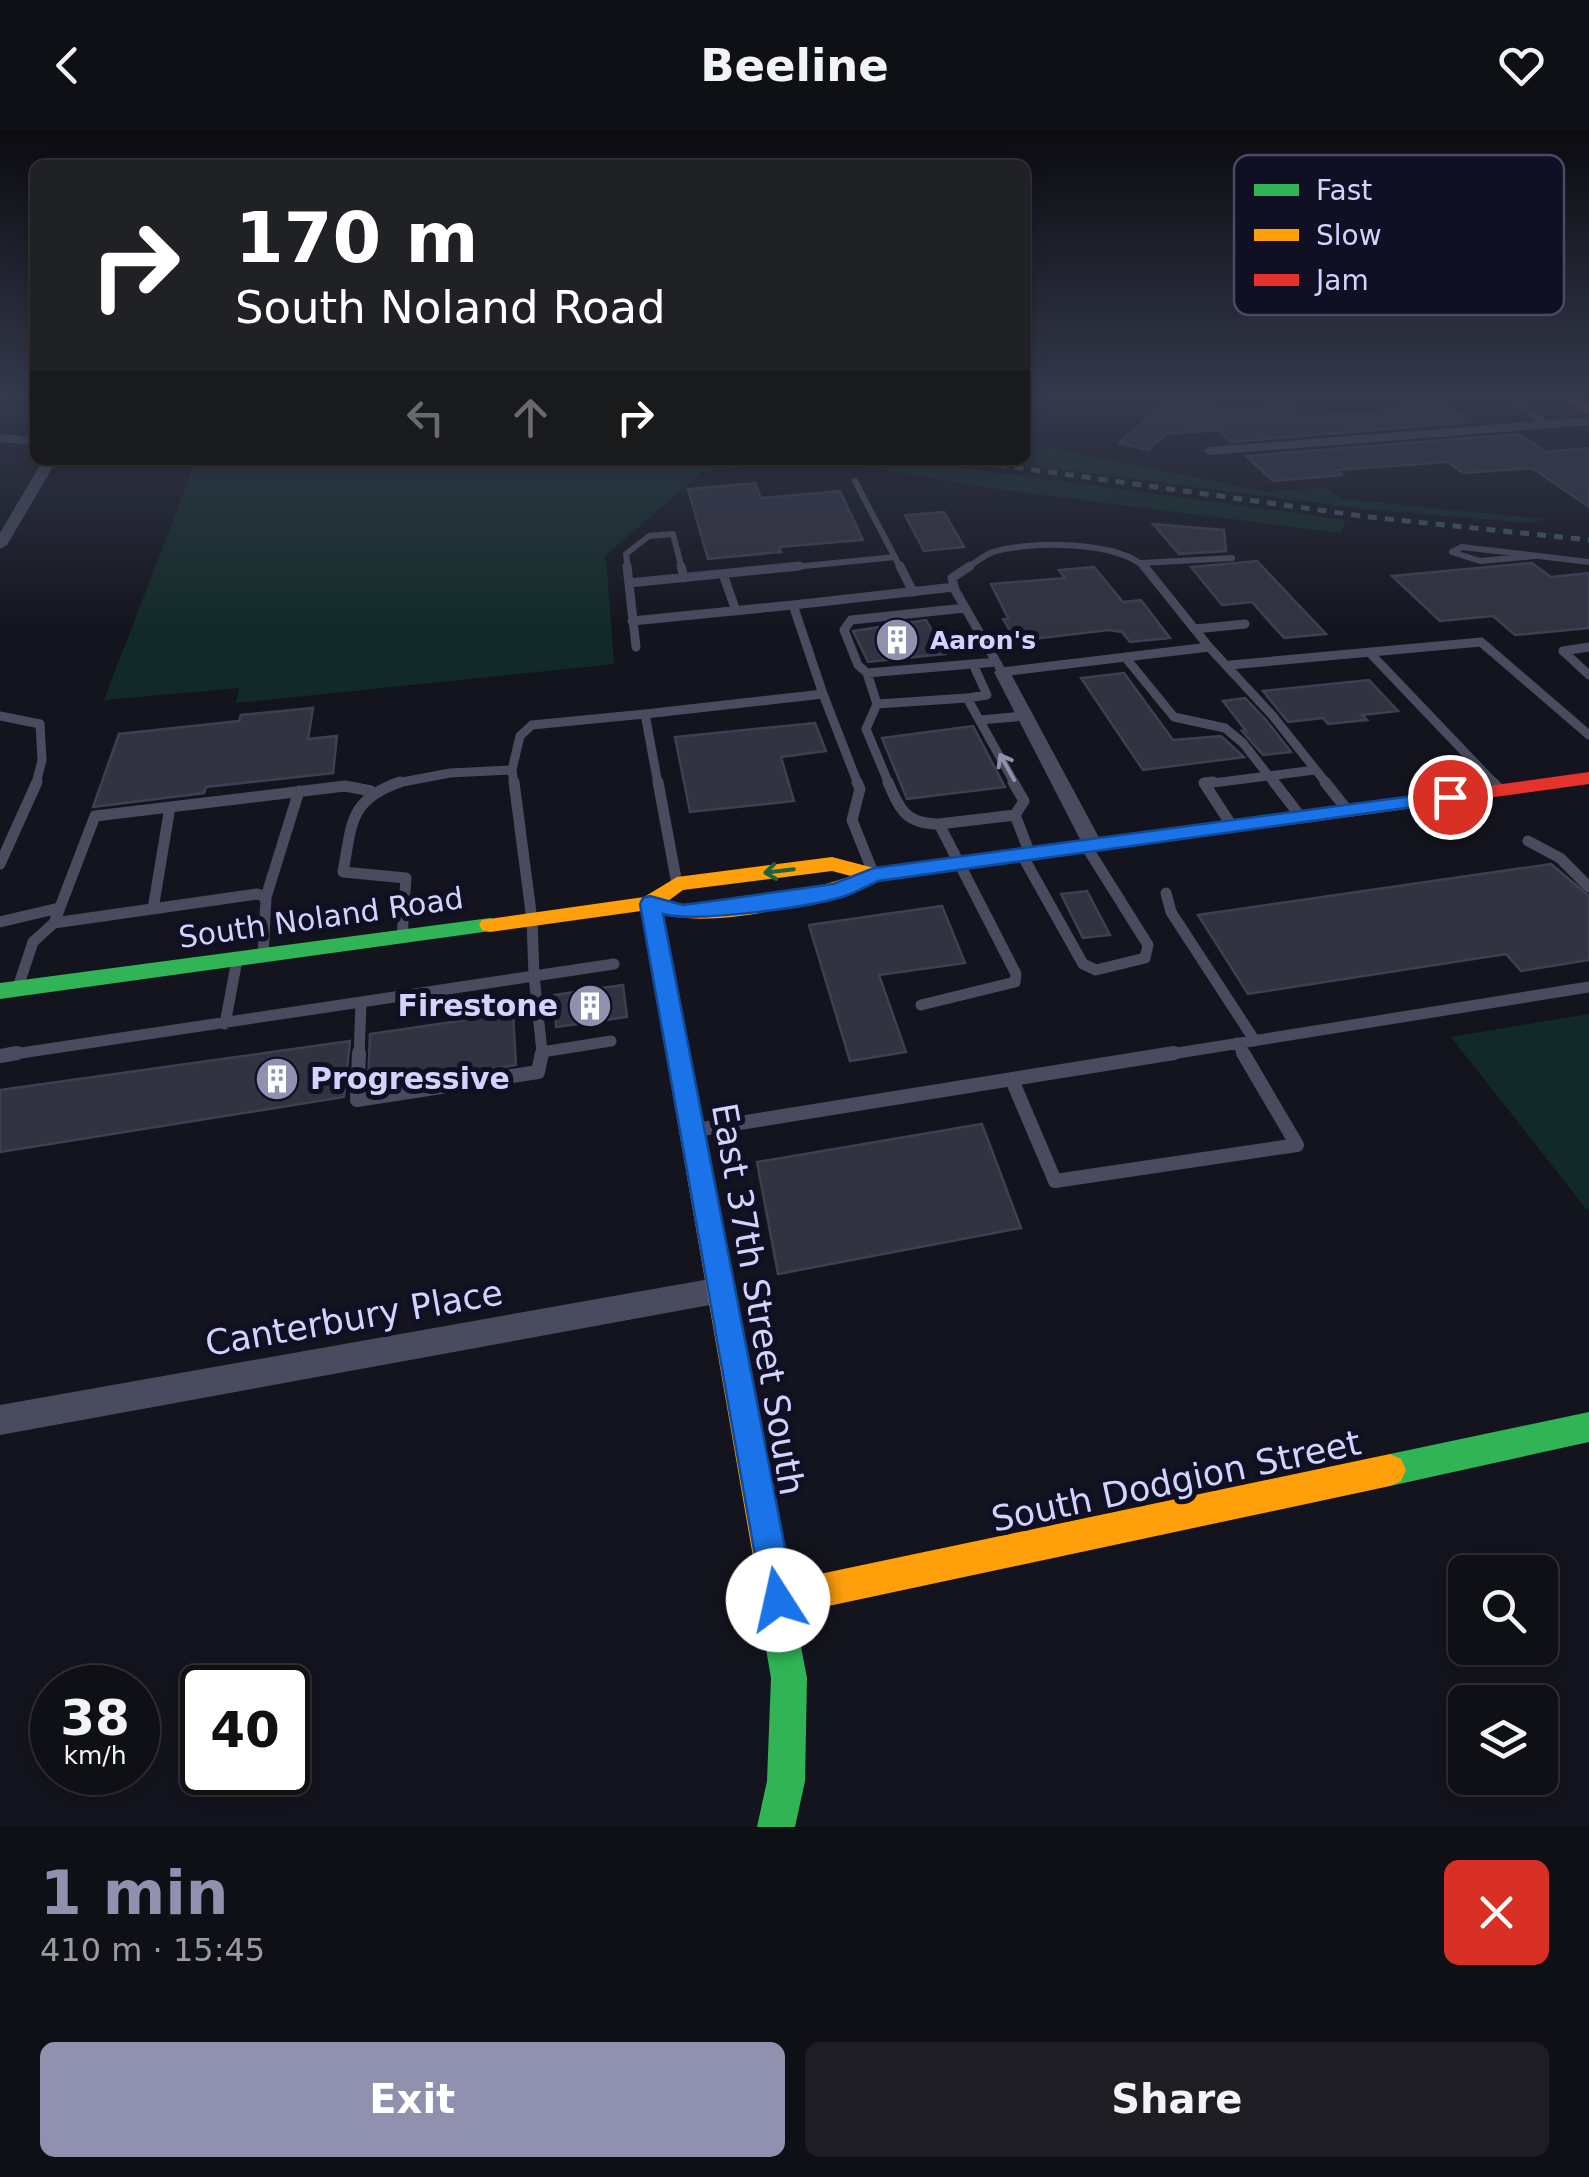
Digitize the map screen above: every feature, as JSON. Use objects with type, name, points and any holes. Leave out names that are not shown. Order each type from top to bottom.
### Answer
[{"type":"main road","name":"South Noland Road","points":[[5,992],[650,904],[683,912],[701,910],[838,891],[874,875],[1589,778]]},
{"type":"main road","name":"South Noland Road","points":[[650,904],[677,884],[832,864],[874,875]]},
{"type":"main road","name":"East 37th Street South","points":[[650,904],[778,1600],[788,1678],[786,1781],[776,1827]]},
{"type":"main road","name":"South Dodgion Street","points":[[778,1600],[1009,1554],[1589,1427]]},
{"type":"street","points":[[0,544],[41,475]]},
{"type":"street","points":[[999,667],[1090,846]]},
{"type":"street","name":"Canterbury Place","points":[[0,1420],[721,1290]]},
{"type":"lane","points":[[855,482],[913,592]]},
{"type":"lane","points":[[636,647],[626,554],[649,536],[673,534],[684,578]]},
{"type":"lane","points":[[999,667],[952,578],[964,566],[990,553],[1026,546],[1065,546],[1108,552],[1141,563],[1232,558]]},
{"type":"lane","points":[[1535,556],[1512,561],[1460,558],[1452,552],[1462,547],[1589,562]]},
{"type":"lane","points":[[628,583],[894,558]]},
{"type":"lane","points":[[1141,563],[1348,811]]},
{"type":"lane","points":[[723,574],[736,611]]},
{"type":"lane","points":[[632,621],[954,587]]},
{"type":"lane","points":[[793,605],[860,789],[852,820],[874,875]]},
{"type":"lane","points":[[965,608],[851,620],[845,624],[858,665],[867,674],[877,704],[866,729],[901,813],[918,824],[1015,814],[1024,801],[967,698]]},
{"type":"lane","points":[[1194,629],[1245,624]]},
{"type":"lane","points":[[1230,665],[1480,642],[1589,736]]},
{"type":"lane","points":[[867,674],[973,664],[999,667],[1126,657],[1209,646]]},
{"type":"lane","points":[[1589,648],[1563,651],[1589,675]]},
{"type":"lane","points":[[1369,652],[1500,790]]},
{"type":"lane","points":[[1126,657],[1174,718],[1225,728],[1243,742],[1301,817]]},
{"type":"lane","points":[[973,664],[987,695]]},
{"type":"lane","points":[[877,704],[1012,692]]},
{"type":"lane","points":[[361,1003],[356,1100],[538,1072],[542,1052],[532,920],[512,770],[520,736],[532,726],[823,694]]},
{"type":"lane","points":[[645,714],[677,884]]},
{"type":"lane","points":[[0,716],[40,724],[44,740],[39,779],[0,864]]},
{"type":"lane","points":[[980,720],[1024,716]]},
{"type":"lane","points":[[402,938],[406,878],[389,873],[366,876],[343,872],[354,814],[371,791],[392,782],[512,770]]},
{"type":"lane","points":[[1232,826],[1204,783],[1316,770]]},
{"type":"lane","points":[[54,923],[95,816],[345,786],[371,791]]},
{"type":"lane","points":[[263,956],[266,896],[300,791]]},
{"type":"lane","points":[[153,909],[170,807]]},
{"type":"lane","points":[[1015,814],[1026,854],[1084,964],[1096,970],[1144,958],[1148,945],[1090,846]]},
{"type":"lane","points":[[922,1005],[1015,982],[1016,974],[939,824]]},
{"type":"lane","points":[[0,835],[14,833]]},
{"type":"lane","points":[[1528,840],[1560,858],[1589,887]]},
{"type":"lane","points":[[1166,893],[1170,912],[1255,1041]]},
{"type":"lane","points":[[5,992],[42,928],[54,923],[266,896]]},
{"type":"lane","points":[[0,922],[59,908]]},
{"type":"lane","points":[[225,1024],[237,960]]},
{"type":"lane","points":[[0,1056],[614,964]]},
{"type":"lane","points":[[692,1131],[1589,987]]},
{"type":"lane","points":[[542,1052],[611,1040]]},
{"type":"lane","points":[[1012,1080],[1055,1180],[1298,1146],[1237,1044]]},
{"type":"green space","points":[[190,475],[698,475],[606,555],[614,664],[236,703],[239,688],[104,700]]},
{"type":"green space","points":[[915,475],[1018,475],[1346,520],[1341,533]]},
{"type":"green space","points":[[1107,475],[1185,475],[1268,492],[1326,487],[1341,499],[1546,519],[1530,523],[1362,509]]},
{"type":"green space","points":[[1589,1014],[1589,1209],[1587,1210],[1451,1037]]},
{"type":"building","points":[[1267,475],[1341,475],[1273,481]]},
{"type":"building","points":[[1543,475],[1589,475],[1589,507]]},
{"type":"building","points":[[755,483],[761,498],[840,491],[863,540],[779,547],[781,552],[708,559],[688,489]]},
{"type":"building","points":[[944,512],[964,547],[924,551],[905,515]]},
{"type":"building","points":[[1153,524],[1224,530],[1226,551],[1179,554]]},
{"type":"building","points":[[1257,561],[1326,634],[1284,638],[1252,602],[1222,605],[1191,567]]},
{"type":"building","points":[[1532,563],[1551,577],[1589,573],[1589,628],[1515,635],[1493,616],[1440,621],[1392,576]]},
{"type":"building","points":[[1094,567],[1123,602],[1141,600],[1170,638],[1130,642],[1122,632],[1109,630],[1016,641],[1003,619],[1008,618],[991,584],[1065,578],[1059,570]]},
{"type":"building","name":"Aaron's","points":[[926,620],[945,654],[868,662],[853,631]]},
{"type":"building","points":[[1124,673],[1173,740],[1221,736],[1244,757],[1143,770],[1081,678]]},
{"type":"building","points":[[1369,680],[1398,711],[1362,715],[1367,720],[1328,724],[1323,718],[1288,722],[1263,691]]},
{"type":"building","points":[[1245,698],[1291,752],[1263,755],[1242,731],[1246,731],[1223,701]]},
{"type":"building","points":[[313,708],[308,739],[337,736],[333,773],[206,787],[204,793],[93,807],[119,734],[239,721],[241,715]]},
{"type":"building","points":[[815,723],[826,751],[781,757],[794,801],[690,812],[675,737]]},
{"type":"building","points":[[973,726],[1005,787],[907,799],[882,738]]},
{"type":"building","points":[[1551,864],[1589,896],[1589,960],[1521,971],[1506,954],[1248,994],[1198,915]]},
{"type":"building","points":[[1087,891],[1110,935],[1083,938],[1061,894]]},
{"type":"building","points":[[942,906],[965,963],[879,975],[906,1052],[850,1061],[809,925]]},
{"type":"building","name":"Firestone","points":[[623,985],[627,1017],[556,1027],[554,995]]},
{"type":"building","points":[[513,1013],[516,1065],[368,1088],[370,1034]]},
{"type":"building","points":[[350,1041],[344,1097],[0,1152],[0,1090]]},
{"type":"building","points":[[982,1124],[1021,1228],[778,1274],[757,1162]]},
{"type":"railway","points":[[1072,475],[1369,517],[1589,540]]},
{"type":"traffic: fast","points":[[0,991],[490,925]]},
{"type":"traffic: fast","points":[[1390,1470],[1589,1427]]},
{"type":"traffic: fast","points":[[769,1568],[789,1678],[786,1781],[776,1827]]},
{"type":"traffic: slow","points":[[490,925],[650,903],[681,912],[751,906],[836,889],[874,875],[1290,819]]},
{"type":"traffic: slow","points":[[650,903],[677,884],[832,864],[874,875]]},
{"type":"traffic: slow","points":[[650,903],[769,1568]]},
{"type":"traffic: slow","points":[[777,1600],[1390,1470]]},
{"type":"traffic: jam","points":[[1290,819],[1589,778]]},
{"type":"place","name":"Aaron's","points":[[897,640]]},
{"type":"place","name":"Firestone","points":[[590,1006]]},
{"type":"place","name":"Progressive","points":[[277,1079]]},
{"type":"route","points":[[778,1600],[650,904],[683,912],[713,909],[838,891],[874,875],[1450,797]]}]
